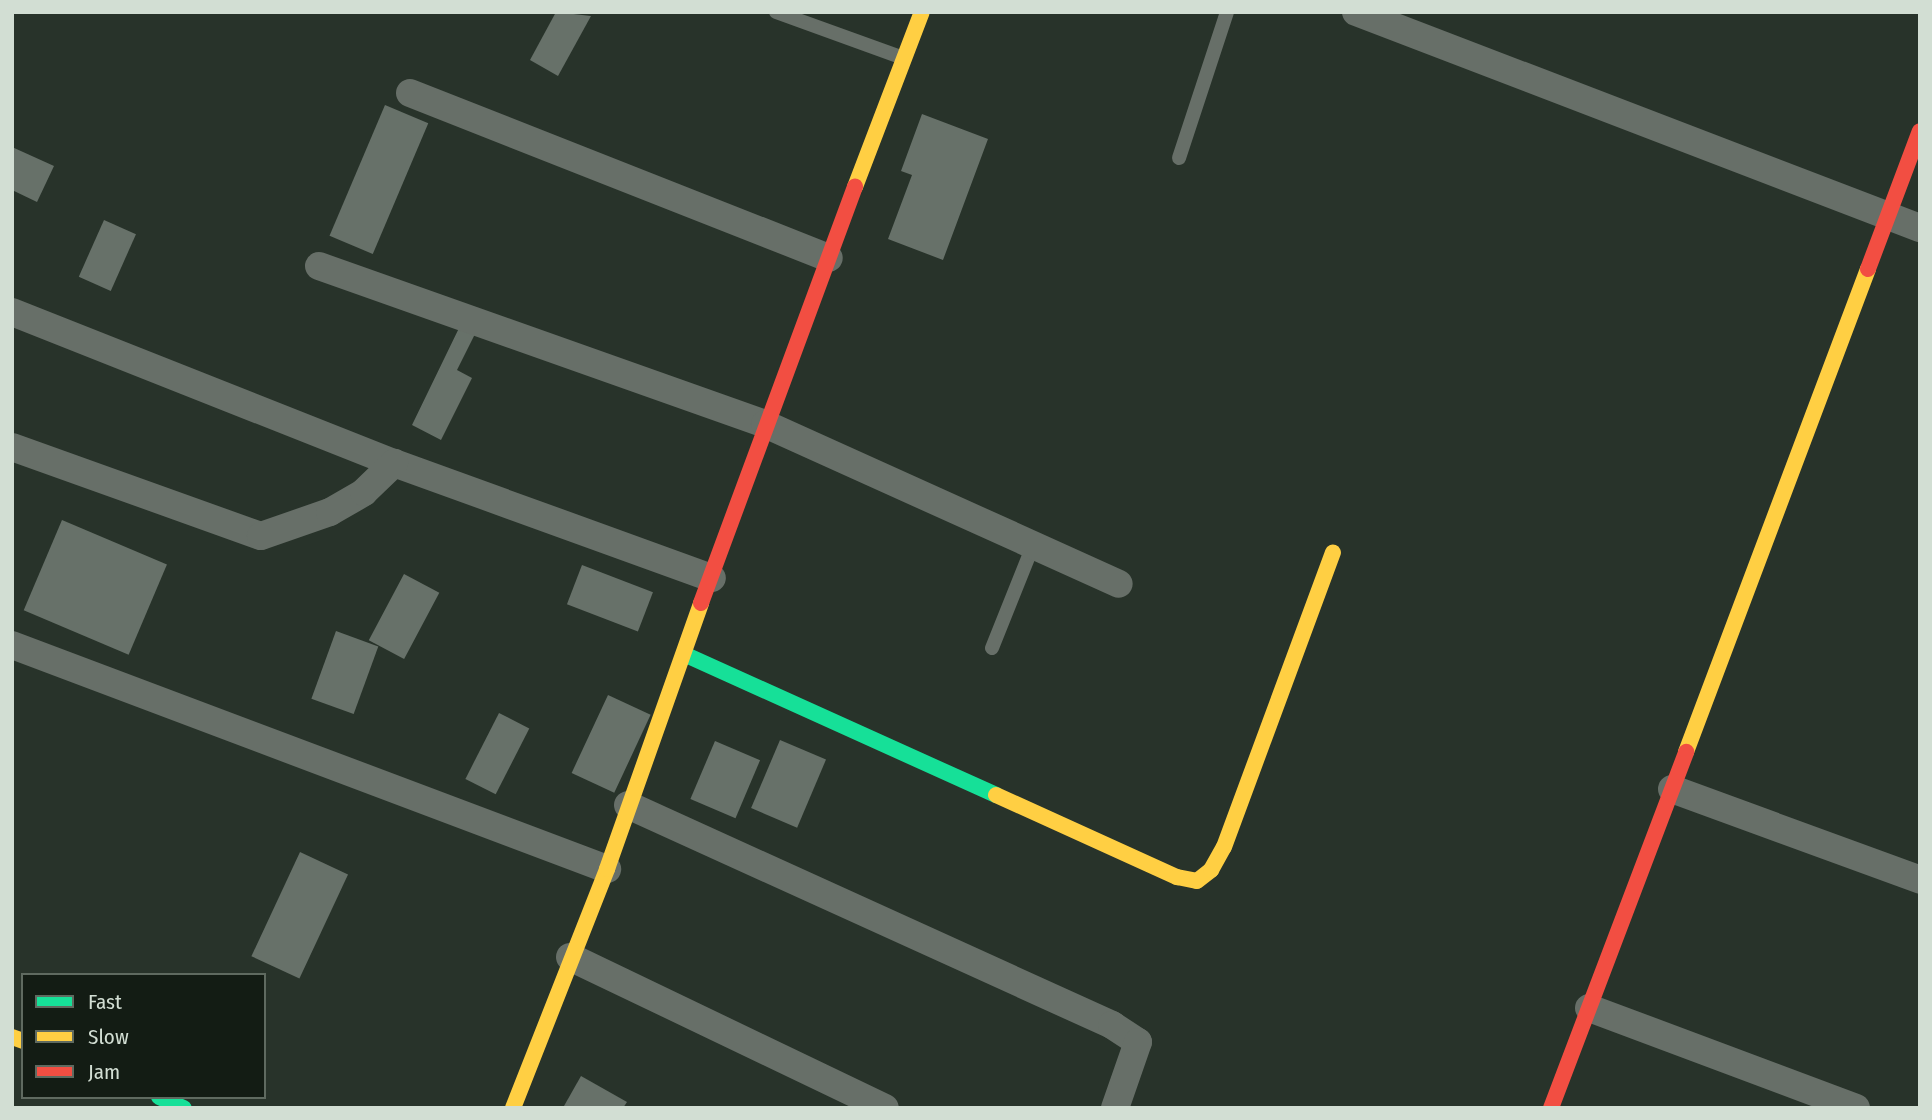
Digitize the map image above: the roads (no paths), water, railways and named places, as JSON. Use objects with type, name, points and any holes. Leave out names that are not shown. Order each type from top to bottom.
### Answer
[{"type":"street","points":[[513,1108],[570,957],[607,869],[765,424],[922,12]]},
{"type":"street","points":[[1356,12],[1920,228]]},
{"type":"street","points":[[410,93],[829,258]]},
{"type":"street","points":[[1551,1108],[1920,131]]},
{"type":"street","points":[[318,266],[765,424],[1034,543],[1119,584]]},
{"type":"street","points":[[12,312],[394,463],[712,578]]},
{"type":"street","points":[[12,447],[261,536],[330,512],[364,492],[394,463]]},
{"type":"street","points":[[685,654],[1177,877],[1197,881],[1211,870],[1224,846],[1333,552]]},
{"type":"street","points":[[12,645],[607,869]]},
{"type":"street","points":[[1672,789],[1920,880]]},
{"type":"street","points":[[628,805],[1112,1025],[1138,1042],[1115,1108]]},
{"type":"street","points":[[570,957],[885,1108]]},
{"type":"street","points":[[1589,1007],[1856,1108]]},
{"type":"street","points":[[164,1099],[184,1108]]},
{"type":"lane","points":[[776,12],[904,59]]},
{"type":"lane","points":[[1179,158],[1227,12]]},
{"type":"lane","points":[[992,648],[1034,543]]}]
